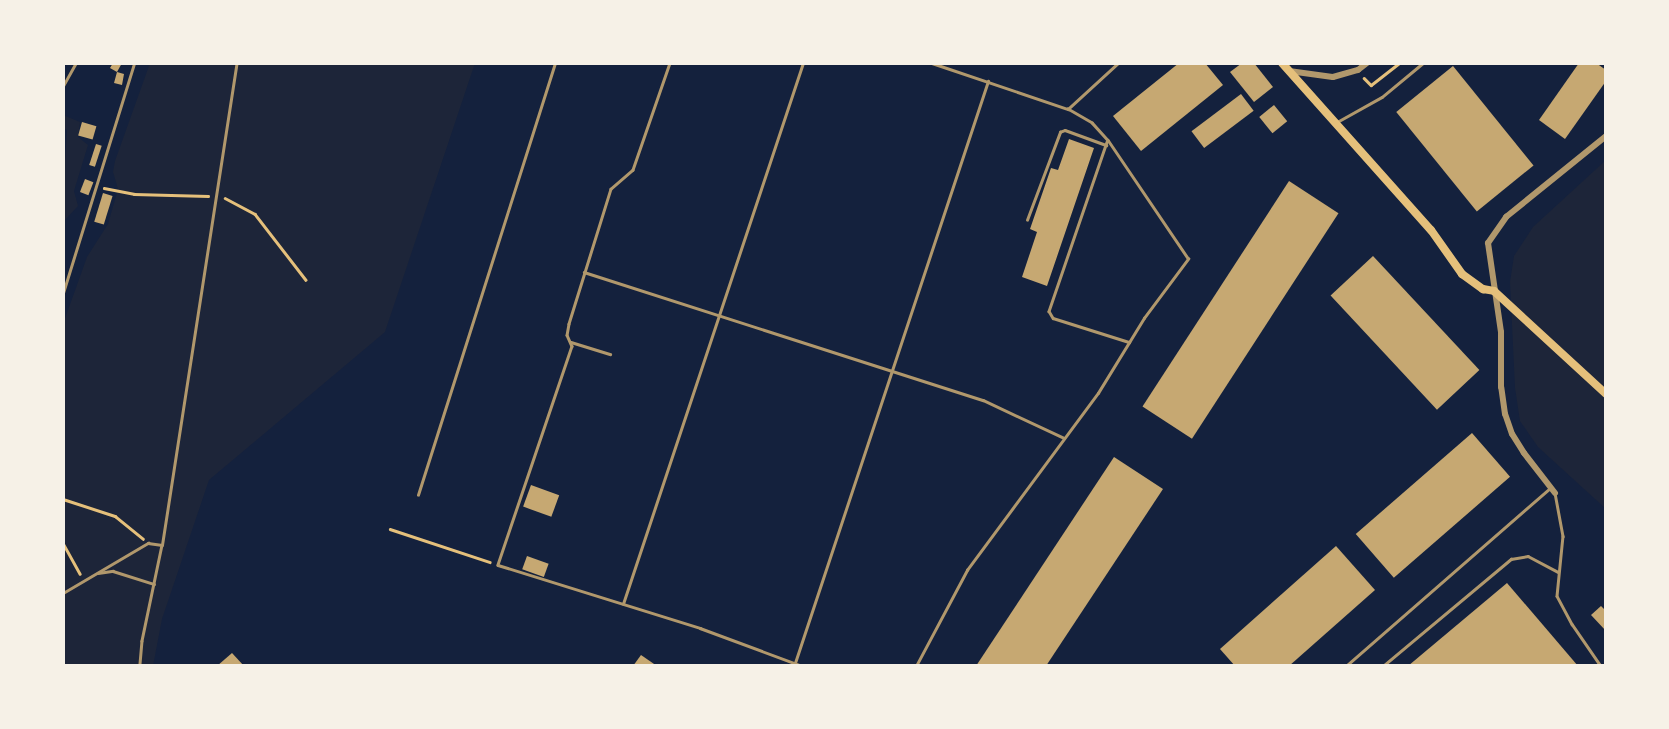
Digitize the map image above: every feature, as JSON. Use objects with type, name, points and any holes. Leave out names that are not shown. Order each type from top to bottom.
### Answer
[{"type":"main road","points":[[1282,63],[1431,230],[1462,274],[1483,289],[1494,291],[1606,394]]},
{"type":"street","points":[[1289,71],[1333,77],[1358,70],[1367,63]]},
{"type":"street","points":[[1553,490],[1512,434],[1505,414],[1501,387],[1501,332],[1488,243],[1506,217],[1606,136]]},
{"type":"lane","points":[[63,86],[76,63]]},
{"type":"lane","points":[[63,293],[134,63]]},
{"type":"lane","points":[[140,666],[162,545],[237,63]]},
{"type":"lane","points":[[418,495],[555,63]]},
{"type":"lane","points":[[670,63],[633,170],[611,189],[569,324],[568,335],[572,346],[498,565],[623,604],[802,666]]},
{"type":"lane","points":[[623,604],[803,63]]},
{"type":"lane","points":[[916,666],[967,570],[1098,393],[1129,342],[1188,259],[1092,124],[1068,109],[932,63]]},
{"type":"lane","points":[[1068,109],[1118,63]]},
{"type":"lane","points":[[1334,123],[1382,97],[1423,63]]},
{"type":"lane","points":[[795,663],[988,81]]},
{"type":"lane","points":[[1027,220],[1060,132],[1065,130],[1107,143]]},
{"type":"lane","points":[[1107,143],[1049,311],[1053,318],[1129,342]]},
{"type":"lane","points":[[584,272],[983,400],[1064,438]]},
{"type":"lane","points":[[570,342],[610,354]]},
{"type":"lane","points":[[1346,666],[1553,490],[1563,536],[1557,596],[1572,624],[1601,666]]},
{"type":"lane","points":[[63,593],[148,543],[162,545]]},
{"type":"lane","points":[[1383,666],[1511,559],[1528,556],[1558,572]]},
{"type":"lane","points":[[94,574],[113,571],[154,584]]},
{"type":"path","points":[[1362,77],[1371,85],[1399,63]]},
{"type":"path","points":[[63,499],[116,516],[148,543]]},
{"type":"path","points":[[390,529],[498,565]]},
{"type":"path","points":[[63,544],[83,581]]},
{"type":"shaded area","points":[[150,63],[475,63],[385,332],[209,480],[162,619],[153,666],[63,666],[63,324],[87,257],[108,224],[118,189],[113,172],[115,161]]},
{"type":"shaded area","points":[[63,115],[80,122],[78,137],[88,145],[74,191],[78,206],[65,220],[63,191],[67,130],[63,128]]},
{"type":"shaded area","points":[[1606,160],[1606,509],[1538,447],[1520,421],[1515,388],[1510,282],[1514,256],[1533,227]]},
{"type":"building","points":[[113,63],[122,63],[117,72],[110,68]]},
{"type":"building","points":[[1179,63],[1205,63],[1223,85],[1141,151],[1113,116]]},
{"type":"building","points":[[1242,63],[1254,63],[1273,87],[1254,102],[1230,72]]},
{"type":"building","points":[[1579,63],[1596,63],[1606,70],[1606,81],[1565,139],[1539,120]]},
{"type":"building","points":[[1453,66],[1534,165],[1477,211],[1396,112]]},
{"type":"building","points":[[117,72],[124,74],[122,85],[114,83]]},
{"type":"building","points":[[1241,94],[1254,111],[1204,148],[1191,131]]},
{"type":"building","points":[[1274,105],[1287,121],[1272,133],[1259,117]]},
{"type":"building","points":[[82,122],[96,126],[93,140],[78,135]]},
{"type":"building","points":[[1069,139],[1094,148],[1047,286],[1022,277],[1037,232],[1030,229],[1051,168],[1058,170]]},
{"type":"building","points":[[96,144],[102,146],[95,167],[89,165]]},
{"type":"building","points":[[85,179],[93,182],[88,195],[80,192]]},
{"type":"building","points":[[1289,181],[1338,213],[1192,439],[1142,407]]},
{"type":"building","points":[[103,193],[113,196],[104,225],[94,222]]},
{"type":"building","points":[[1373,256],[1479,370],[1437,410],[1331,296]]},
{"type":"building","points":[[1472,433],[1510,477],[1394,578],[1356,534]]},
{"type":"building","points":[[1114,457],[1163,489],[1046,666],[976,666]]},
{"type":"building","points":[[531,485],[559,495],[551,517],[523,507]]},
{"type":"building","points":[[1336,546],[1375,590],[1289,666],[1235,666],[1220,649]]},
{"type":"building","points":[[527,556],[549,564],[544,577],[522,569]]},
{"type":"building","points":[[1507,583],[1578,666],[1408,666]]},
{"type":"building","points":[[1601,606],[1606,611],[1606,631],[1591,615]]},
{"type":"building","points":[[232,653],[244,666],[217,666]]},
{"type":"building","points":[[641,655],[657,666],[633,666]]}]
